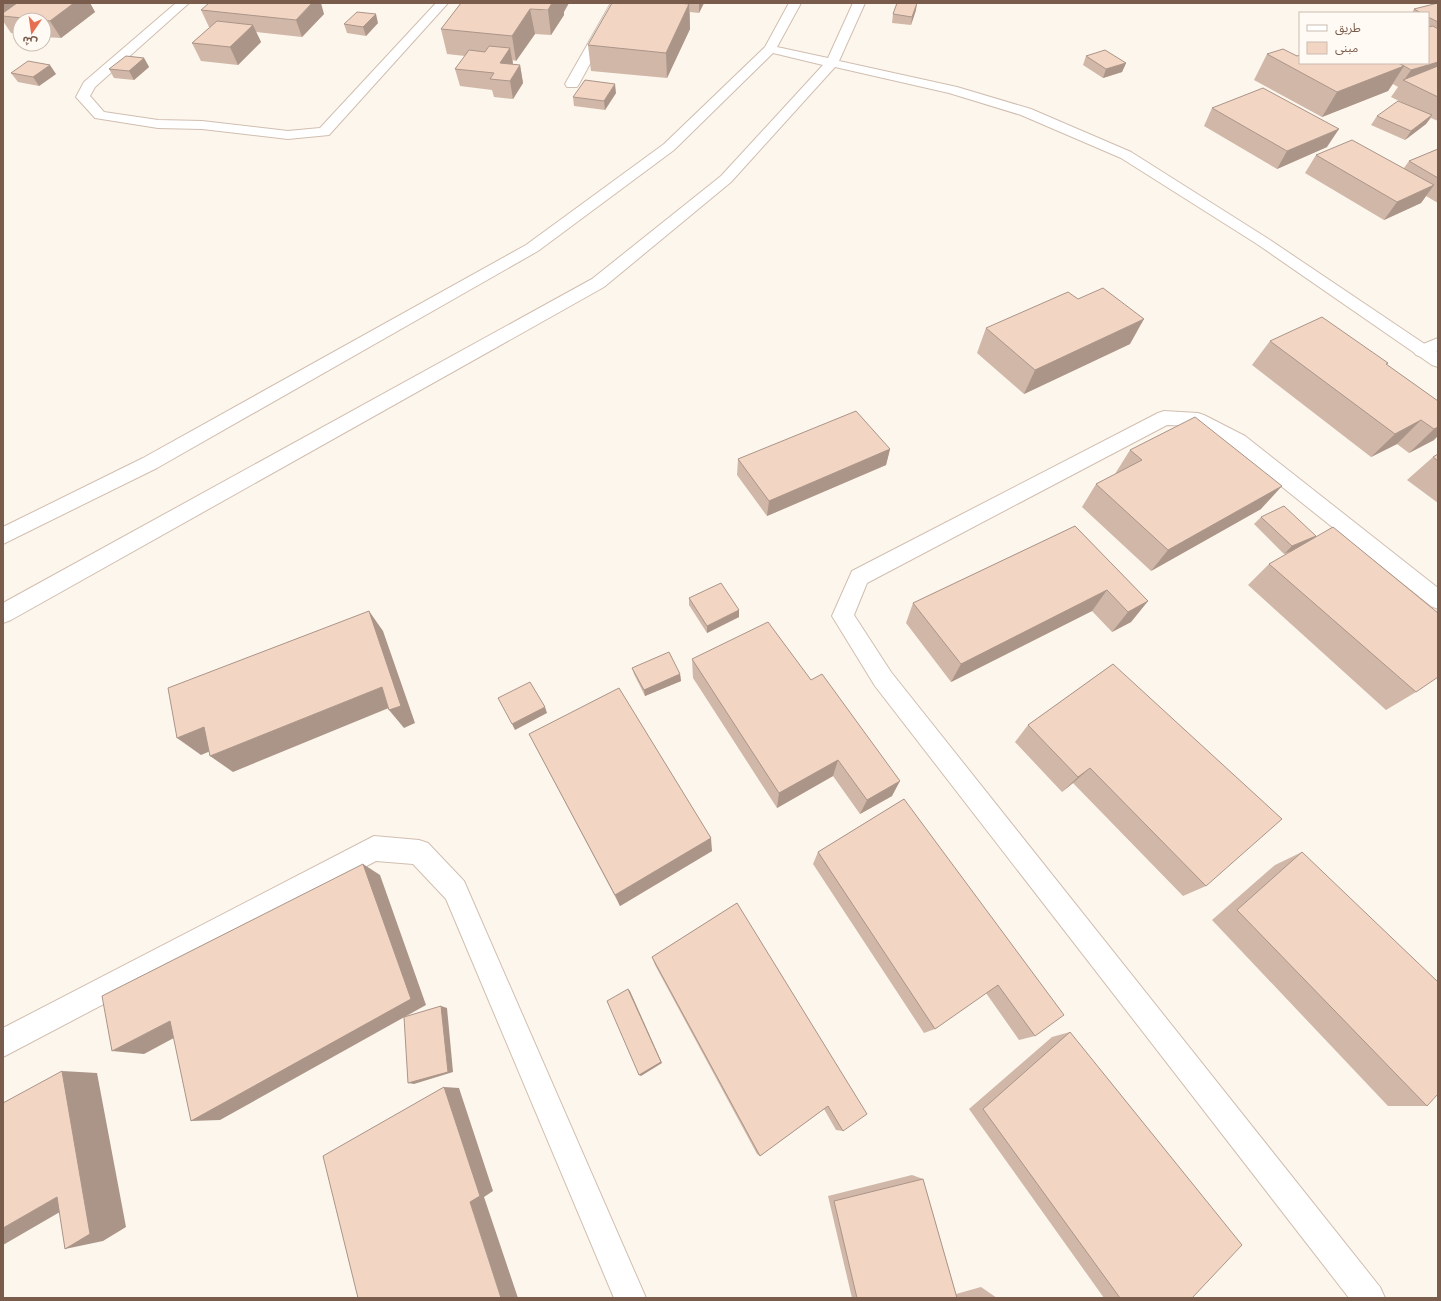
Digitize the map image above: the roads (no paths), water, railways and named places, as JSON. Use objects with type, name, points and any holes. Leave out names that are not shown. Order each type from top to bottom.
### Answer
[{"type":"street","points":[[183,3],[89,85],[83,97],[100,115],[158,124],[202,125],[288,135],[324,132],[442,3]]},
{"type":"street","points":[[572,84],[617,3]]},
{"type":"street","points":[[3,536],[150,463],[532,248],[669,147],[770,49],[795,3]]},
{"type":"street","points":[[3,614],[598,283],[726,179],[832,63],[859,3]]},
{"type":"street","points":[[770,49],[952,90],[1026,112],[1126,155],[1262,241],[1438,361]]},
{"type":"street","points":[[1422,351],[1438,344]]},
{"type":"street","points":[[1369,1298],[883,679],[843,616],[859,577],[1164,418],[1198,420],[1238,441],[1438,600]]},
{"type":"street","points":[[3,1043],[374,848],[419,852],[454,890],[630,1298]]}]
